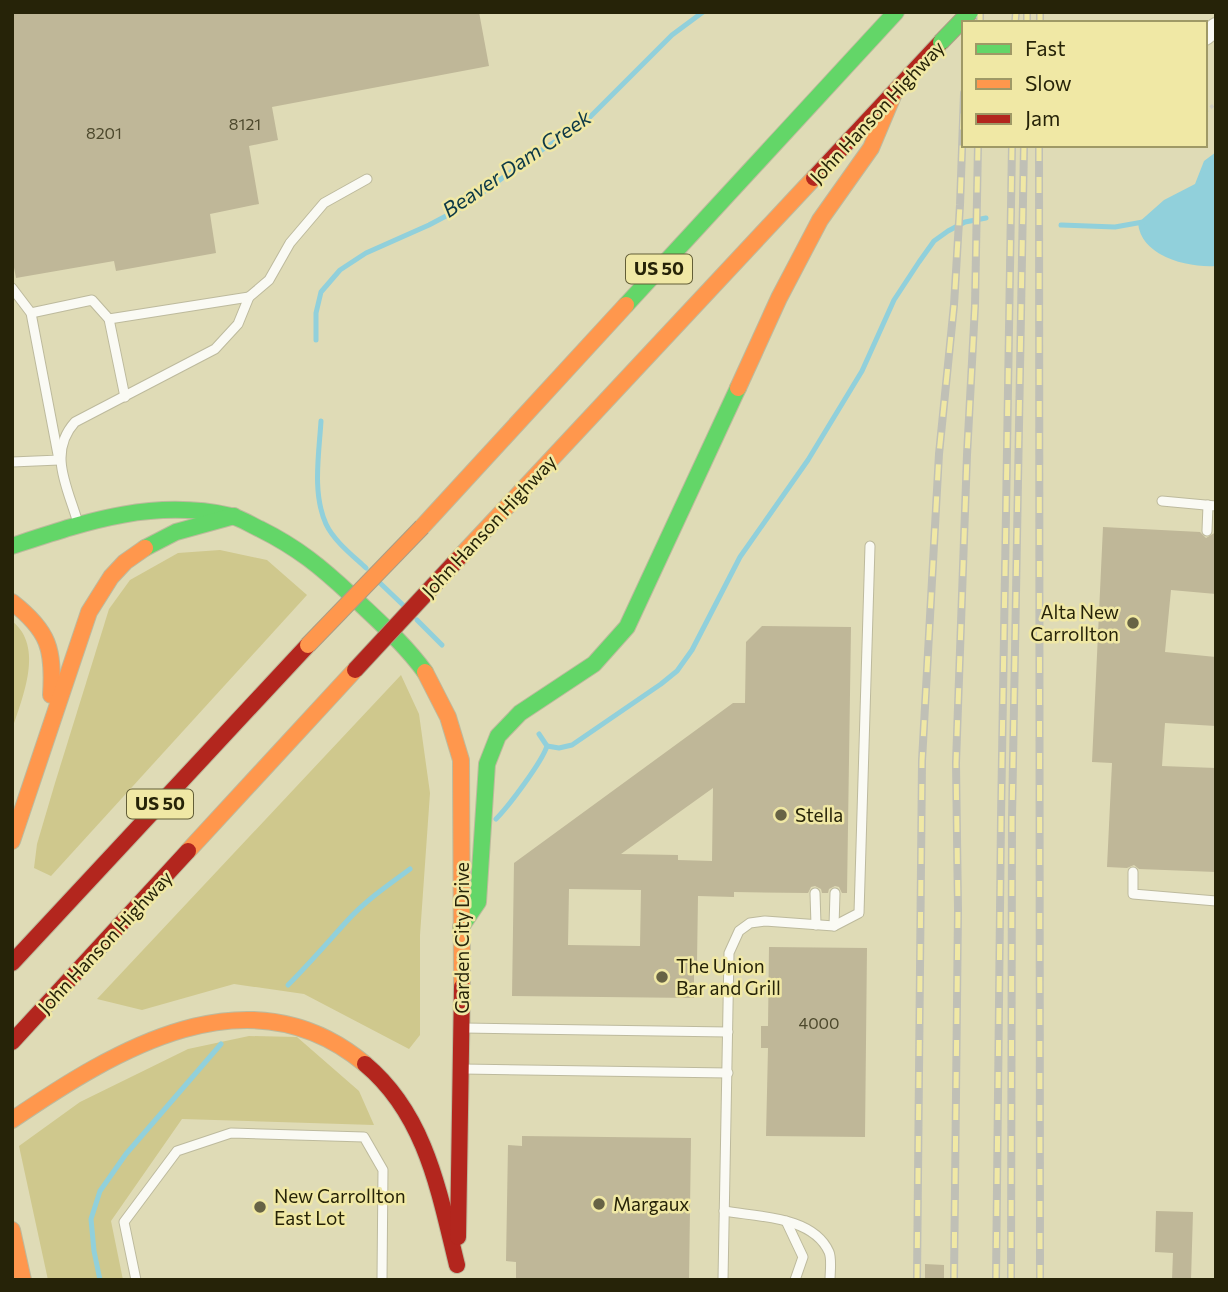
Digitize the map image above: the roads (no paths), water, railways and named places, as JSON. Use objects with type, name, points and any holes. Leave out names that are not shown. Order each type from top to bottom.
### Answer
[{"type":"main road","name":"US 50","points":[[12,963],[422,527],[896,12]]},
{"type":"main road","name":"John Hanson Highway","points":[[12,1042],[458,559],[970,12]]},
{"type":"main road","points":[[461,927],[478,902],[487,764],[498,736],[520,713],[587,670],[613,645],[626,627],[779,298],[820,219],[871,148],[895,91]]},
{"type":"main road","name":"Garden City Drive","points":[[12,546],[112,516],[158,509],[205,510],[234,516],[293,546],[322,568],[408,649],[430,679],[448,717],[461,760],[462,1069],[457,1273]]},
{"type":"main road","points":[[12,841],[50,721],[98,594],[121,566],[153,543],[203,523],[234,516]]},
{"type":"main road","points":[[12,602],[41,629],[53,655],[50,721]]},
{"type":"main road","points":[[12,1120],[115,1055],[181,1028],[243,1018],[268,1020],[308,1029],[355,1055],[406,1110],[422,1141],[457,1273]]},
{"type":"main road","points":[[12,1230],[23,1280]]},
{"type":"lane","points":[[59,460],[65,433],[75,422],[215,349],[239,324],[249,297],[269,280],[290,243],[324,203],[367,179]]},
{"type":"lane","points":[[12,288],[31,313],[59,460],[79,525]]},
{"type":"lane","points":[[109,319],[249,297]]},
{"type":"lane","points":[[31,313],[92,300],[109,319],[125,397]]},
{"type":"lane","points":[[12,461],[59,460]]},
{"type":"lane","points":[[1163,501],[1212,506],[1207,531]]},
{"type":"lane","points":[[723,1280],[729,953],[739,931],[750,923],[765,920],[834,926],[859,913],[870,546]]},
{"type":"lane","points":[[1133,872],[1133,894],[1216,901]]},
{"type":"lane","points":[[816,893],[816,925]]},
{"type":"lane","points":[[834,926],[835,893]]},
{"type":"lane","points":[[462,1028],[728,1032]]},
{"type":"lane","points":[[462,1069],[728,1073]]},
{"type":"lane","points":[[136,1280],[124,1222],[177,1151],[231,1133],[364,1137],[383,1170],[382,1280]]},
{"type":"lane","points":[[724,1211],[786,1221],[810,1229],[829,1252],[830,1280]]},
{"type":"lane","points":[[786,1221],[803,1257],[796,1279]]},
{"type":"water","points":[[1216,152],[1216,266],[1193,265],[1168,258],[1148,244],[1141,235],[1138,223],[1164,200],[1195,184],[1204,161]]},
{"type":"waterway","name":"Beaver Dam Creek","points":[[316,340],[316,313],[321,292],[340,270],[366,253],[463,207],[528,159],[585,122],[672,35],[703,12]]},
{"type":"waterway","points":[[547,746],[559,748],[572,745],[677,671],[692,650],[740,557],[808,460],[862,371],[894,300],[919,262],[934,241],[948,231],[965,222],[986,218]]},
{"type":"waterway","points":[[1061,225],[1115,227],[1143,222]]},
{"type":"waterway","name":"Beaver Dam Creek","points":[[321,421],[318,486],[322,512],[334,536],[366,568]]},
{"type":"waterway","name":"Beaver Dam Creek","points":[[380,583],[403,605]]},
{"type":"waterway","name":"Beaver Dam Creek","points":[[417,620],[442,645]]},
{"type":"waterway","name":"Beaver Dam Creek","points":[[496,819],[544,753],[547,746],[539,734]]},
{"type":"waterway","name":"Beaver Dam Creek","points":[[288,985],[354,914],[410,869]]},
{"type":"waterway","name":"Beaver Dam Creek","points":[[100,1280],[91,1219],[100,1191],[126,1154],[221,1044]]},
{"type":"railway","points":[[965,12],[965,21]]},
{"type":"railway","points":[[980,12],[980,21]]},
{"type":"railway","points":[[1015,21],[1016,12]]},
{"type":"railway","points":[[1027,12],[1027,21]]},
{"type":"railway","points":[[1040,12],[1040,21]]},
{"type":"railway","points":[[917,1280],[922,761],[939,454],[954,305],[962,147]]},
{"type":"railway","points":[[954,1280],[958,910],[956,763],[975,306],[978,147]]},
{"type":"railway","points":[[996,1280],[1012,147]]},
{"type":"railway","points":[[1011,1280],[1012,818],[1024,147]]},
{"type":"railway","points":[[1039,147],[1040,1280]]},
{"type":"place","name":"Alta New Carrollton","points":[[1133,623]]},
{"type":"place","name":"Stella","points":[[781,815]]},
{"type":"place","name":"The Union Bar and Grill","points":[[662,977]]},
{"type":"place","name":"Margaux","points":[[599,1204]]},
{"type":"place","name":"New Carrollton East Lot","points":[[260,1207]]}]
